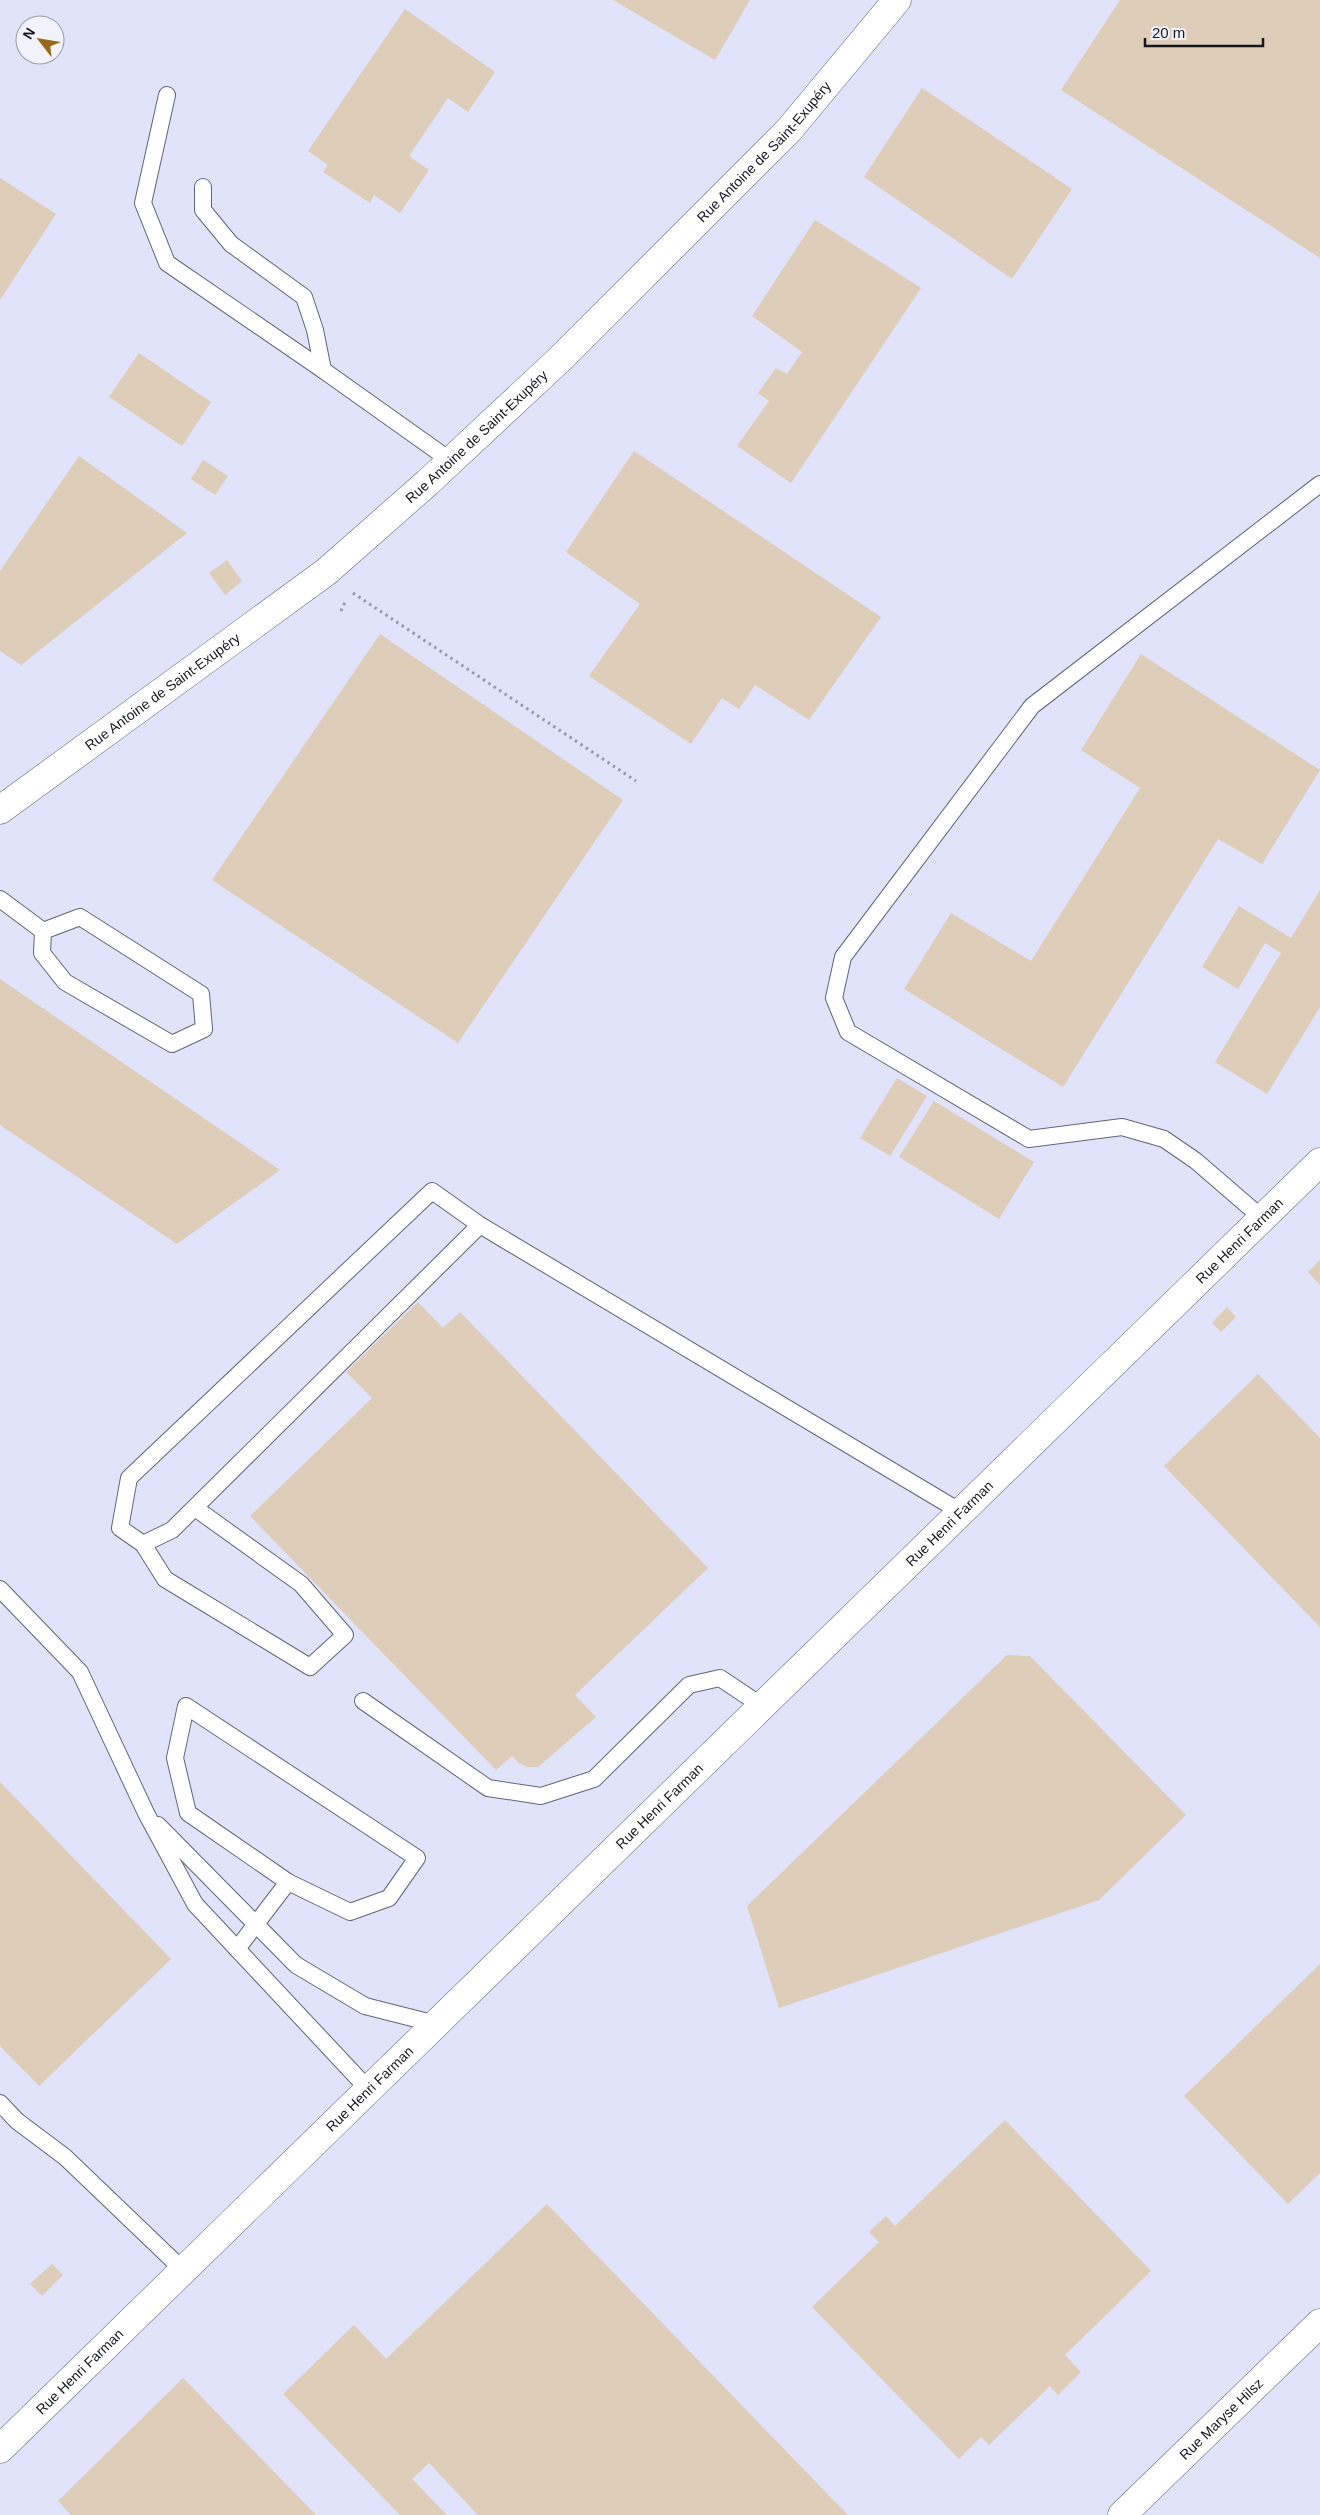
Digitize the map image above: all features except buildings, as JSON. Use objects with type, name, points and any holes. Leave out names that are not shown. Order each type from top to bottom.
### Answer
[{"type":"street","name":"Rue Antoine de Saint-Exupéry","points":[[0,810],[326,572],[451,461],[560,359],[789,130],[897,0]]},
{"type":"street","name":"Rue Henri Farman","points":[[0,2449],[1320,1162]]},
{"type":"street","name":"Rue Maryse Hilsz","points":[[1122,2515],[1320,2323]]},
{"type":"lane","points":[[167,95],[143,203],[168,263],[451,461]]},
{"type":"lane","points":[[203,187],[203,210],[231,244],[304,298],[315,330],[323,370]]},
{"type":"lane","points":[[1262,1218],[1196,1161],[1164,1140],[1122,1127],[1029,1139],[848,1032],[834,998],[843,957],[1032,706],[1320,484]]},
{"type":"lane","points":[[0,899],[43,931]]},
{"type":"lane","points":[[80,917],[201,994],[204,1029],[172,1044],[65,982],[42,954],[43,931],[80,917]]},
{"type":"lane","points":[[195,1508],[301,1584],[346,1635],[310,1666],[165,1580],[143,1544],[120,1528],[130,1478],[432,1192],[480,1225],[961,1512]]},
{"type":"lane","points":[[143,1544],[172,1530],[480,1225]]},
{"type":"lane","points":[[0,1589],[80,1672],[146,1813],[195,1904],[368,2089]]},
{"type":"lane","points":[[363,1701],[488,1788],[542,1796],[594,1779],[689,1685],[720,1678],[762,1706]]},
{"type":"lane","points":[[186,1706],[416,1858],[389,1898],[350,1912],[288,1882],[188,1813],[175,1758],[186,1706]]},
{"type":"lane","points":[[146,1813],[296,1965],[365,2006],[436,2024]]},
{"type":"lane","points":[[237,1949],[288,1882]]},
{"type":"lane","points":[[0,2104],[17,2121],[65,2157],[183,2270]]},
{"type":"path","points":[[341,612],[350,591],[636,781]]}]
